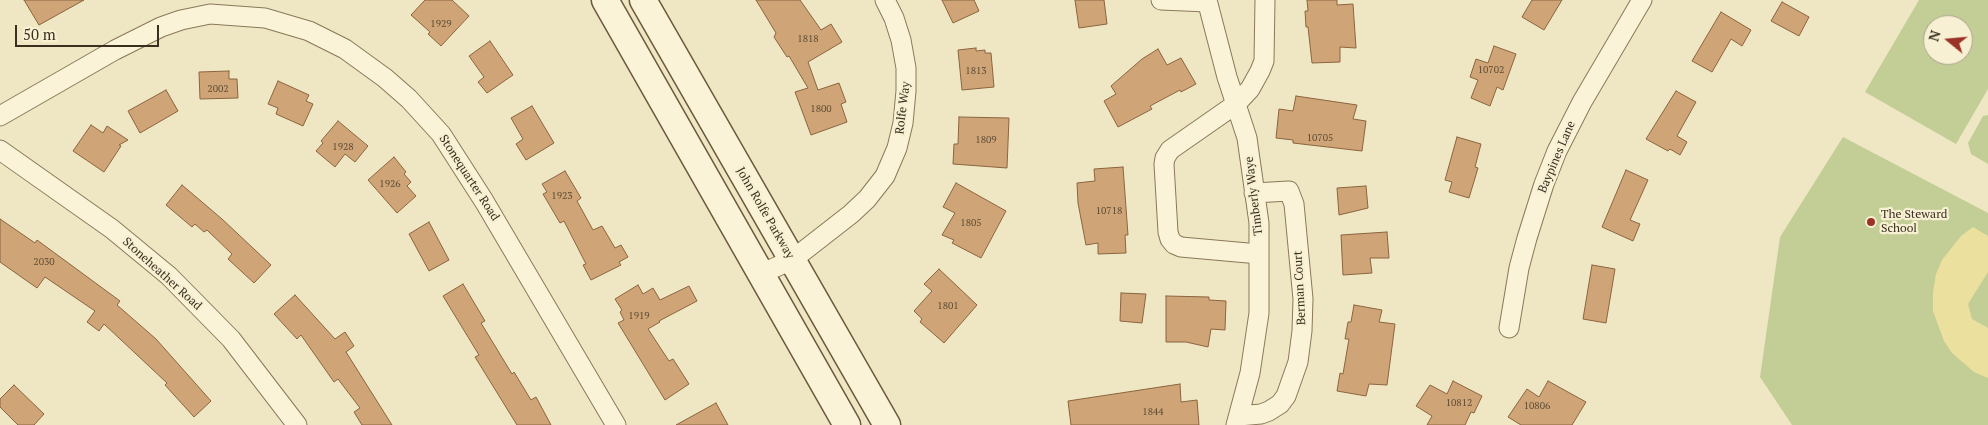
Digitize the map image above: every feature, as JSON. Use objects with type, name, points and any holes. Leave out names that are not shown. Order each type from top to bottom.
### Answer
[{"type":"main road","points":[[606,0],[847,425]]},
{"type":"main road","name":"John Rolfe Parkway","points":[[643,0],[887,425]]},
{"type":"street","name":"Rolfe Way","points":[[760,274],[792,260],[851,214],[867,199],[885,176],[897,148],[903,123],[906,92],[906,68],[896,25],[885,0]]},
{"type":"street","points":[[1161,0],[1207,1]]},
{"type":"street","points":[[1260,254],[1180,247],[1170,239],[1168,232],[1165,158],[1170,150],[1236,104],[1250,89],[1264,60],[1265,0]]},
{"type":"street","name":"Baypines Lane","points":[[1509,328],[1526,238],[1557,151],[1582,102],[1642,0]]},
{"type":"street","name":"Timberly Waye","points":[[1207,1],[1227,77],[1247,138],[1259,223],[1259,313],[1250,373],[1238,420]]},
{"type":"street","name":"Stonequarter Road","points":[[0,116],[115,50],[161,27],[181,20],[197,8],[221,14],[264,18],[308,31],[345,49],[385,78],[441,134],[460,161],[616,425]]},
{"type":"street","name":"Stoneheather Road","points":[[0,150],[112,229],[168,276],[231,339],[296,425]]},
{"type":"street","name":"Berman Court","points":[[1238,420],[1260,414],[1280,404],[1290,385],[1298,362],[1302,331],[1303,299],[1294,204],[1289,191],[1254,193]]},
{"type":"green space","points":[[1919,0],[1988,0],[1988,89],[1956,144],[1865,92]]},
{"type":"green space","points":[[1988,115],[1988,164],[1971,154],[1968,143],[1983,116]]},
{"type":"green space","points":[[1843,137],[1988,213],[1988,425],[1792,425],[1760,377],[1780,237]]},
{"type":"sand","points":[[1973,227],[1988,236],[1988,272],[1968,304],[1972,319],[1988,328],[1988,378],[1974,372],[1952,353],[1944,341],[1933,311],[1933,292],[1936,274],[1942,260],[1961,236]]},
{"type":"building","points":[[24,0],[84,0],[39,25]]},
{"type":"building","points":[[425,0],[452,0],[469,16],[441,46],[428,34],[430,32],[411,15]]},
{"type":"building","points":[[756,0],[800,0],[821,30],[831,24],[842,42],[808,62],[818,90],[839,83],[846,102],[841,104],[847,122],[811,135],[795,92],[808,88],[789,56],[787,57],[774,37],[776,33]]},
{"type":"building","points":[[942,0],[974,0],[979,11],[953,23]]},
{"type":"building","points":[[1075,0],[1104,0],[1107,24],[1079,28]]},
{"type":"building","points":[[1307,0],[1337,0],[1337,5],[1353,4],[1356,48],[1340,47],[1340,62],[1312,63],[1308,27],[1306,27],[1305,11],[1308,11]]},
{"type":"building","points":[[1532,0],[1562,0],[1544,30],[1522,17]]},
{"type":"building","points":[[1782,2],[1809,17],[1799,36],[1771,21]]},
{"type":"building","points":[[1721,12],[1751,30],[1742,46],[1731,39],[1712,72],[1692,61]]},
{"type":"building","points":[[490,41],[513,75],[487,93],[478,82],[484,77],[469,56]]},
{"type":"building","points":[[1494,46],[1516,54],[1503,90],[1497,87],[1490,106],[1471,98],[1478,80],[1470,77],[1476,59],[1488,63]]},
{"type":"building","points":[[976,48],[976,51],[985,50],[985,53],[991,53],[994,87],[962,90],[958,50]]},
{"type":"building","points":[[1158,49],[1167,65],[1181,58],[1196,84],[1150,106],[1152,109],[1118,127],[1104,101],[1116,94],[1111,86],[1142,59]]},
{"type":"building","points":[[229,71],[229,79],[237,79],[238,98],[200,99],[199,72]]},
{"type":"building","points":[[278,81],[309,95],[306,101],[313,104],[303,126],[276,114],[278,108],[268,104]]},
{"type":"building","points":[[166,90],[178,111],[140,133],[128,111]]},
{"type":"building","points":[[1676,91],[1696,102],[1677,136],[1687,142],[1680,155],[1646,139]]},
{"type":"building","points":[[1296,96],[1357,105],[1353,119],[1366,121],[1362,151],[1293,143],[1293,140],[1276,138],[1279,109],[1293,111]]},
{"type":"building","points":[[532,106],[554,143],[526,160],[516,144],[523,139],[511,118]]},
{"type":"building","points":[[959,117],[1009,118],[1007,168],[953,164],[954,144],[958,144]]},
{"type":"building","points":[[338,121],[368,146],[355,162],[345,154],[335,167],[316,151],[323,143],[321,141]]},
{"type":"building","points":[[91,125],[103,133],[107,126],[128,140],[119,145],[121,146],[104,172],[73,151]]},
{"type":"building","points":[[1457,137],[1481,144],[1475,167],[1478,168],[1469,198],[1449,192],[1452,182],[1445,180]]},
{"type":"building","points":[[394,157],[406,172],[404,174],[411,182],[407,186],[416,196],[397,213],[368,180]]},
{"type":"building","points":[[1123,167],[1128,235],[1125,235],[1126,253],[1098,254],[1098,243],[1086,245],[1078,203],[1077,183],[1095,181],[1094,169]]},
{"type":"building","points":[[1626,170],[1648,180],[1630,220],[1640,224],[1633,241],[1602,227]]},
{"type":"building","points":[[565,171],[581,198],[577,201],[593,230],[602,226],[615,248],[621,245],[628,257],[619,262],[621,265],[591,280],[583,265],[586,264],[564,221],[560,223],[543,194],[547,192],[542,184]]},
{"type":"building","points":[[956,183],[1006,211],[981,258],[952,243],[954,240],[942,235],[955,213],[943,207]]},
{"type":"building","points":[[182,185],[271,265],[254,283],[228,259],[232,254],[207,230],[204,232],[195,224],[192,227],[166,205]]},
{"type":"building","points":[[1366,186],[1368,208],[1339,215],[1337,188]]},
{"type":"building","points":[[0,219],[35,243],[37,240],[120,301],[117,305],[156,339],[211,401],[194,417],[165,385],[167,383],[104,324],[99,331],[87,322],[95,311],[45,277],[37,288],[0,262]]},
{"type":"building","points":[[429,222],[449,260],[429,271],[409,234]]},
{"type":"building","points":[[1387,232],[1389,258],[1370,258],[1372,273],[1343,275],[1341,235]]},
{"type":"building","points":[[1592,265],[1615,269],[1606,323],[1583,319]]},
{"type":"building","points":[[939,269],[977,305],[944,343],[920,322],[922,319],[914,311],[932,291],[924,284]]},
{"type":"building","points":[[463,284],[485,321],[481,323],[512,374],[514,372],[531,400],[536,397],[551,425],[517,425],[475,357],[479,355],[443,296]]},
{"type":"building","points":[[638,285],[643,294],[653,288],[660,300],[689,286],[697,301],[648,329],[669,361],[673,359],[689,384],[665,400],[618,323],[624,320],[620,312],[622,310],[615,299]]},
{"type":"building","points":[[1121,293],[1146,294],[1142,323],[1120,321]]},
{"type":"building","points":[[295,295],[335,339],[345,332],[354,346],[346,352],[392,425],[362,425],[354,412],[360,408],[338,379],[334,382],[301,335],[297,339],[274,314]]},
{"type":"building","points":[[1166,296],[1209,297],[1209,300],[1226,301],[1225,330],[1211,329],[1208,347],[1186,342],[1166,342]]},
{"type":"building","points":[[1354,305],[1382,310],[1379,322],[1395,324],[1387,385],[1369,384],[1366,396],[1337,391],[1340,373],[1343,374],[1349,339],[1345,339],[1348,322],[1351,322]]},
{"type":"building","points":[[1453,381],[1482,396],[1474,413],[1471,412],[1465,425],[1427,425],[1432,416],[1416,406],[1430,385],[1447,394]]},
{"type":"building","points":[[1548,381],[1586,402],[1572,425],[1521,425],[1508,417],[1527,389],[1539,397]]},
{"type":"building","points":[[1180,384],[1181,402],[1197,400],[1199,425],[1071,425],[1068,401]]},
{"type":"building","points":[[14,385],[44,414],[34,425],[18,425],[0,407],[0,399]]},
{"type":"building","points":[[716,403],[728,425],[676,425]]},
{"type":"place","name":"The Steward School","points":[[1871,222]]}]
